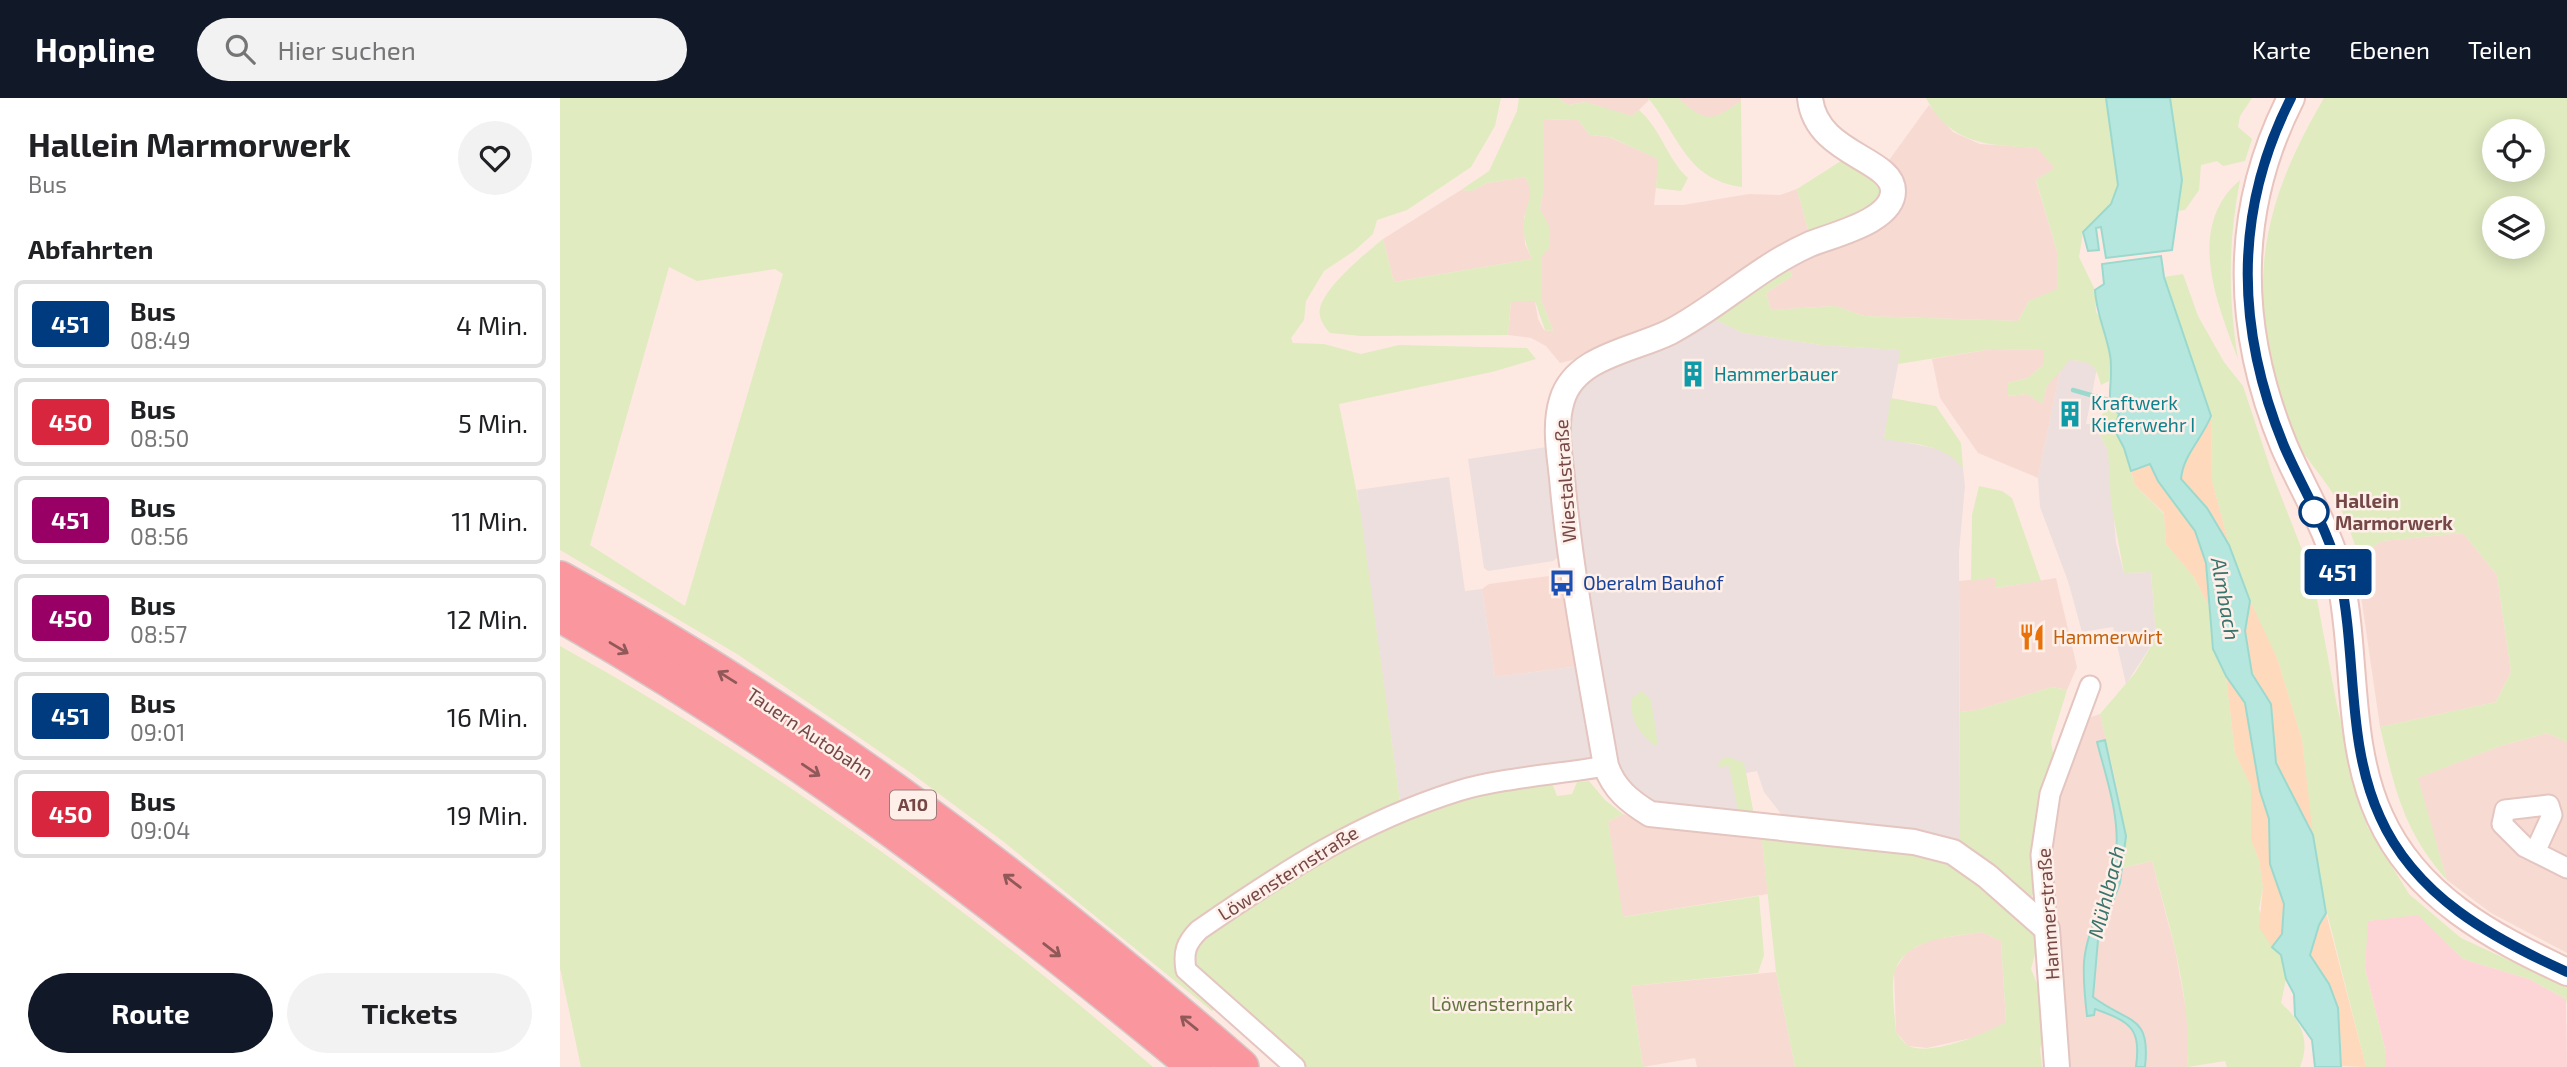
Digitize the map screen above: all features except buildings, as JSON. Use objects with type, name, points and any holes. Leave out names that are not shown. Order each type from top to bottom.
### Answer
[{"type":"highway","name":"Tauern Autobahn","points":[[560,579],[727,677],[835,748],[1056,915],[1241,1067]]},
{"type":"highway","name":"Tauern Autobahn","points":[[560,614],[735,719],[860,803],[964,881],[1196,1067]]},
{"type":"main road","points":[[2291,98],[2260,174],[2249,236],[2247,305],[2261,377],[2279,430],[2340,577],[2356,715],[2368,781],[2380,818],[2405,858],[2434,892],[2469,922],[2567,972]]},
{"type":"street","name":"Wiestalstraße","points":[[1810,98],[1818,123],[1839,147],[1883,170],[1889,178],[1893,190],[1891,201],[1884,211],[1869,222],[1771,264],[1669,332],[1599,360],[1570,383],[1563,398],[1557,423],[1571,566],[1606,766],[1611,781],[1624,796],[1650,814],[1914,842],[1953,852],[1987,876],[2047,929]]},
{"type":"street","name":"Hammerstraße","points":[[2057,1067],[2040,855],[2050,794],[2090,685]]},
{"type":"street","name":"Löwensternstraße","points":[[1295,1067],[1186,970],[1183,954],[1189,940],[1199,930],[1340,838],[1366,825],[1460,791],[1606,766]]},
{"type":"street","points":[[2535,852],[2567,869]]},
{"type":"shaded area","points":[[1559,98],[1649,100],[1632,117],[1585,102],[1568,105]]},
{"type":"shaded area","points":[[1678,98],[1741,98],[1741,101],[1719,117],[1708,119],[1698,116]]},
{"type":"shaded area","points":[[1929,105],[1953,132],[1980,144],[2037,148],[2056,168],[2036,181],[2057,251],[2057,290],[2029,301],[2018,321],[1864,316],[1835,306],[1771,310],[1766,293],[1792,276],[1787,262],[1887,163]]},
{"type":"shaded area","points":[[1577,119],[1590,135],[1609,137],[1659,159],[1654,205],[1683,205],[1749,194],[1780,195],[1797,189],[1810,237],[1699,308],[1581,358],[1560,363],[1546,346],[1531,338],[1508,335],[1511,301],[1535,301],[1538,319],[1544,330],[1553,331],[1541,299],[1543,120]]},
{"type":"shaded area","points":[[1525,177],[1530,186],[1530,202],[1524,217],[1525,244],[1532,259],[1394,282],[1383,239],[1461,190],[1472,191],[1487,183]]},
{"type":"shaded area","points":[[1708,316],[1743,333],[1821,345],[1901,350],[1884,438],[1943,450],[1953,455],[1963,468],[1965,486],[1959,552],[1960,847],[1921,830],[1785,819],[1764,792],[1757,771],[1746,773],[1754,816],[1642,801],[1613,763],[1563,443],[1571,404],[1581,388],[1599,373]]},
{"type":"shaded area","points":[[1992,349],[2044,350],[2044,364],[2028,378],[2008,383],[2008,396],[2027,394],[2042,403],[2047,386],[2061,366],[2038,478],[1978,453],[1940,398],[1932,359]]},
{"type":"shaded area","points":[[2070,360],[2088,361],[2097,368],[2086,424],[2094,424],[2108,450],[2116,543],[2124,573],[2151,572],[2156,638],[2126,684],[2113,627],[2082,632],[2068,581],[2040,507],[2038,478],[2061,366]]},
{"type":"shaded area","points":[[1547,447],[1561,555],[1553,561],[1488,571],[1484,568],[1468,459]]},
{"type":"shaded area","points":[[1449,477],[1465,591],[1482,589],[1495,677],[1580,666],[1594,765],[1401,809],[1357,490]]},
{"type":"shaded area","points":[[2463,533],[2497,575],[2511,672],[2496,702],[2380,727],[2361,596],[2359,556],[2382,541]]},
{"type":"shaded area","points":[[1564,574],[1580,666],[1495,677],[1482,589],[1489,584]]},
{"type":"shaded area","points":[[1995,577],[1997,588],[2056,578],[2077,667],[2067,690],[2052,687],[1978,710],[1960,712],[1959,581]]},
{"type":"shaded area","points":[[2100,714],[2123,814],[2123,868],[2152,861],[2175,949],[2190,1031],[2187,1067],[2064,1067],[2059,1033],[2050,844],[2061,783],[2091,717]]},
{"type":"shaded area","points":[[2547,733],[2567,742],[2567,953],[2491,913],[2447,880],[2417,778],[2500,746]]},
{"type":"shaded area","points":[[1623,814],[1662,827],[1761,832],[1768,894],[1622,917],[1608,822]]},
{"type":"shaded area","points":[[2418,914],[2463,959],[2529,979],[2566,999],[2567,1067],[2386,1067],[2386,1053],[2365,968],[2367,921]]},
{"type":"shaded area","points":[[1982,932],[2001,941],[2006,1022],[1985,1035],[1927,1048],[1908,1046],[1896,1032],[1894,971],[1907,952],[1929,940]]},
{"type":"shaded area","points":[[1776,972],[1795,1067],[1697,1067],[1695,1058],[1643,1067],[1631,986]]},
{"type":"green space","points":[[560,98],[1501,98],[1495,126],[1471,167],[1407,210],[1377,220],[1373,234],[1354,251],[1324,271],[1306,301],[1304,320],[1291,338],[1293,343],[1324,344],[1361,354],[1399,345],[1527,348],[1536,359],[1492,372],[1339,404],[1360,509],[1401,809],[1180,943],[1216,1007],[1212,1011],[1004,842],[911,773],[737,654],[560,550]],"holes":[[[669,267],[697,281],[775,269],[783,274],[685,606],[590,545]]]},
{"type":"green space","points":[[1519,98],[1559,98],[1568,105],[1585,102],[1632,116],[1639,110],[1688,178],[1681,191],[1656,188],[1658,159],[1610,137],[1590,135],[1577,119],[1544,120],[1543,193],[1540,209],[1549,226],[1549,248],[1542,256],[1541,299],[1553,331],[1545,330],[1535,301],[1511,301],[1508,335],[1362,336],[1330,333],[1320,315],[1324,299],[1347,270],[1383,239],[1394,282],[1532,259],[1524,231],[1530,194],[1525,177],[1487,183],[1472,191],[1461,190],[1489,171],[1517,111]]},
{"type":"green space","points":[[1648,98],[1678,98],[1695,112],[1709,117],[1722,113],[1741,101],[1742,187],[1723,183],[1696,166]]},
{"type":"green space","points":[[1926,98],[2106,98],[2118,185],[2111,204],[2083,232],[2079,257],[2095,290],[2096,312],[2104,324],[2111,360],[2109,381],[2101,385],[2092,365],[2070,360],[2047,386],[2042,404],[2027,394],[2007,396],[2008,383],[2028,378],[2044,364],[2044,350],[1992,349],[1898,364],[1900,350],[1821,345],[1743,333],[1708,316],[1787,262],[1792,276],[1766,293],[1771,310],[1835,306],[1864,316],[2018,321],[2029,301],[2057,289],[2057,251],[2036,180],[2055,168],[2037,148],[1988,144],[1960,134],[1947,126]]},
{"type":"green space","points":[[2170,98],[2252,98],[2240,116],[2238,127],[2252,139],[2245,161],[2223,166],[2217,161],[2201,165],[2199,190],[2185,210],[2177,211],[2182,180]]},
{"type":"green space","points":[[2324,98],[2567,98],[2567,742],[2547,733],[2500,746],[2418,778],[2447,880],[2432,862],[2410,826],[2396,790],[2380,727],[2496,702],[2511,672],[2497,575],[2463,533],[2382,541],[2359,556],[2335,497],[2285,422],[2268,356],[2263,300],[2264,269],[2267,239],[2274,211],[2294,155]]},
{"type":"green space","points":[[1844,159],[1881,185],[1880,200],[1871,209],[1810,237],[1797,189]]},
{"type":"green space","points":[[2240,180],[2233,225],[2231,270],[2232,314],[2238,359],[2215,290],[2210,266],[2210,243],[2214,220],[2223,199]]},
{"type":"green space","points":[[2183,274],[2198,316],[2224,362],[2243,386],[2272,473],[2313,578],[2337,706],[2367,826],[2409,894],[2461,938],[2567,987],[2567,1004],[2566,999],[2529,979],[2463,959],[2418,915],[2368,921],[2365,968],[2386,1053],[2386,1067],[2366,1067],[2316,869],[2302,740],[2277,658],[2257,618],[2229,545],[2212,481],[2211,416],[2164,277]]},
{"type":"green space","points":[[1891,398],[1936,406],[1961,443],[1963,468],[1956,460],[1937,450],[1884,439]]},
{"type":"green space","points":[[2110,405],[2119,413],[2114,429],[2124,448],[2135,485],[2164,514],[2166,544],[2194,577],[2209,607],[2213,649],[2226,676],[2235,753],[2251,786],[2251,840],[2259,860],[2263,887],[2259,909],[2272,947],[2281,955],[2286,979],[2281,1003],[2294,1017],[2302,1032],[2304,1048],[2300,1067],[2227,1067],[2225,1061],[2187,1067],[2188,1041],[2183,989],[2152,861],[2122,868],[2121,809],[2100,714],[2135,673],[2156,638],[2151,572],[2124,573],[2111,503],[2108,450],[2094,424]]},
{"type":"green space","points":[[1979,486],[2002,491],[2012,498],[2041,581],[1996,588],[1995,577],[1971,581],[1972,515]]},
{"type":"green space","points":[[560,646],[639,691],[793,789],[941,895],[1084,1008],[1153,1067],[581,1067],[560,968]]},
{"type":"green space","points":[[2052,687],[2067,690],[2051,742],[2054,758],[2034,826],[2033,894],[2028,902],[1960,847],[1960,712],[1978,710]]},
{"type":"green space","points":[[1642,691],[1651,700],[1658,745],[1654,745],[1644,735],[1632,712],[1632,698]]},
{"type":"green space","points":[[1728,757],[1744,763],[1754,816],[1703,809],[1738,810],[1729,766],[1718,767],[1721,759]]},
{"type":"green space","name":"Löwensternpark","points":[[1589,781],[1605,800],[1623,814],[1608,822],[1623,917],[1759,896],[1764,955],[1758,973],[1631,986],[1643,1067],[1306,1067],[1192,965],[1196,939],[1351,838],[1460,796],[1552,783],[1557,796],[1572,794],[1577,782]]},
{"type":"green space","points":[[1761,832],[1932,854],[1990,892],[2040,935],[2031,969],[2049,1012],[2040,1049],[2042,1067],[1795,1067],[1776,972]],"holes":[[[1982,932],[2001,941],[2006,1022],[1957,1043],[1929,1048],[1907,1045],[1896,1032],[1893,984],[1895,971],[1909,951],[1932,941]]]},
{"type":"sand","points":[[2211,416],[2212,481],[2229,545],[2207,508],[2181,479],[2185,462]]},
{"type":"sand","points":[[2150,464],[2199,541],[2206,569],[2209,607],[2194,577],[2166,544],[2164,513],[2135,485],[2131,471]]},
{"type":"sand","points":[[2250,601],[2277,658],[2302,740],[2313,835],[2275,763],[2271,704],[2252,674],[2245,631]]},
{"type":"sand","points":[[2226,676],[2245,703],[2260,791],[2269,819],[2270,864],[2284,904],[2282,934],[2272,947],[2259,927],[2263,887],[2259,860],[2251,840],[2251,786],[2235,753]]},
{"type":"sand","points":[[2326,913],[2366,1067],[2341,1066],[2338,1008],[2310,955],[2319,925]]},
{"type":"water","points":[[2106,98],[2170,98],[2182,180],[2172,250],[2106,258],[2101,227],[2096,228],[2099,250],[2088,251],[2083,232],[2111,204],[2118,185]]},
{"type":"water","name":"Almbach","points":[[2161,256],[2164,277],[2211,416],[2185,462],[2181,479],[2207,508],[2229,545],[2250,601],[2245,631],[2252,674],[2271,704],[2276,763],[2313,835],[2326,913],[2319,925],[2310,955],[2329,984],[2338,1008],[2341,1067],[2315,1067],[2312,1040],[2295,1016],[2294,994],[2286,979],[2281,955],[2272,947],[2282,934],[2284,904],[2270,864],[2269,819],[2260,791],[2245,703],[2226,676],[2213,649],[2206,563],[2195,531],[2158,481],[2150,464],[2131,471],[2124,448],[2114,429],[2119,414],[2110,405],[2111,361],[2095,290],[2104,284],[2102,264]]},
{"type":"water","name":"Mühlbach","points":[[2105,740],[2126,836],[2120,883],[2098,940],[2093,997],[2135,1022],[2141,1029],[2146,1050],[2145,1067],[2136,1067],[2137,1043],[2131,1028],[2117,1018],[2095,1009],[2094,1015],[2087,1016],[2084,976],[2086,948],[2113,867],[2117,839],[2114,811],[2097,742]]},
{"type":"waterway","points":[[2073,390],[2115,402]]},
{"type":"bus line","name":"451","points":[[2291,98],[2260,174],[2249,236],[2247,305],[2261,377],[2283,443],[2340,577],[2364,769],[2380,818],[2405,858],[2434,892],[2469,922],[2567,972]]},
{"type":"place","name":"Hammerbauer","points":[[1693,374]]},
{"type":"place","name":"Kraftwerk Kieferwehr I","points":[[2070,414]]},
{"type":"place","name":"Hallein Marmorwerk","points":[[2314,512]]},
{"type":"place","name":"Oberalm Bauhof","points":[[1562,583]]},
{"type":"place","name":"Hammerwirt","points":[[2032,637]]}]
